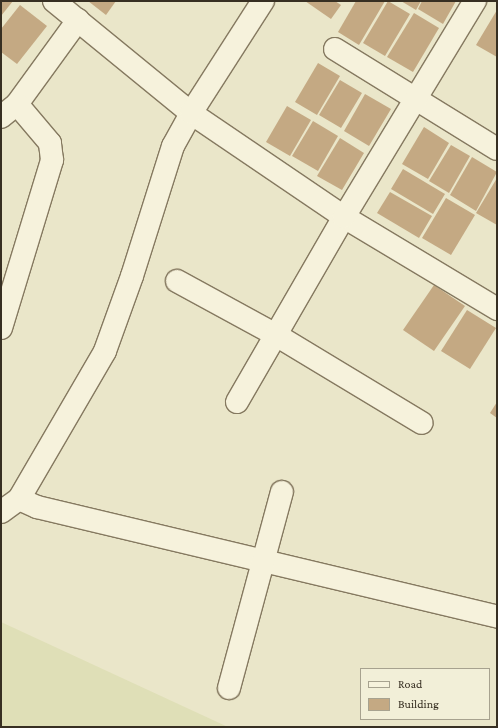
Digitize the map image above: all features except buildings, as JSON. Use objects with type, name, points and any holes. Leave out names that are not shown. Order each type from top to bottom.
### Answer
[{"type":"street","points":[[54,1],[191,113],[344,217],[497,309]]},
{"type":"street","points":[[1,512],[19,499],[104,351],[132,276],[174,146],[191,113],[263,1]]},
{"type":"street","points":[[237,402],[344,217],[475,1]]},
{"type":"street","points":[[1,328],[52,160],[50,143],[9,110],[78,20]]},
{"type":"street","points":[[334,49],[497,148]]},
{"type":"street","points":[[177,281],[276,335],[422,424]]},
{"type":"street","points":[[229,688],[282,492]]},
{"type":"street","points":[[19,499],[37,507],[497,617]]},
{"type":"green space","points":[[1,622],[228,727],[1,727]]}]
